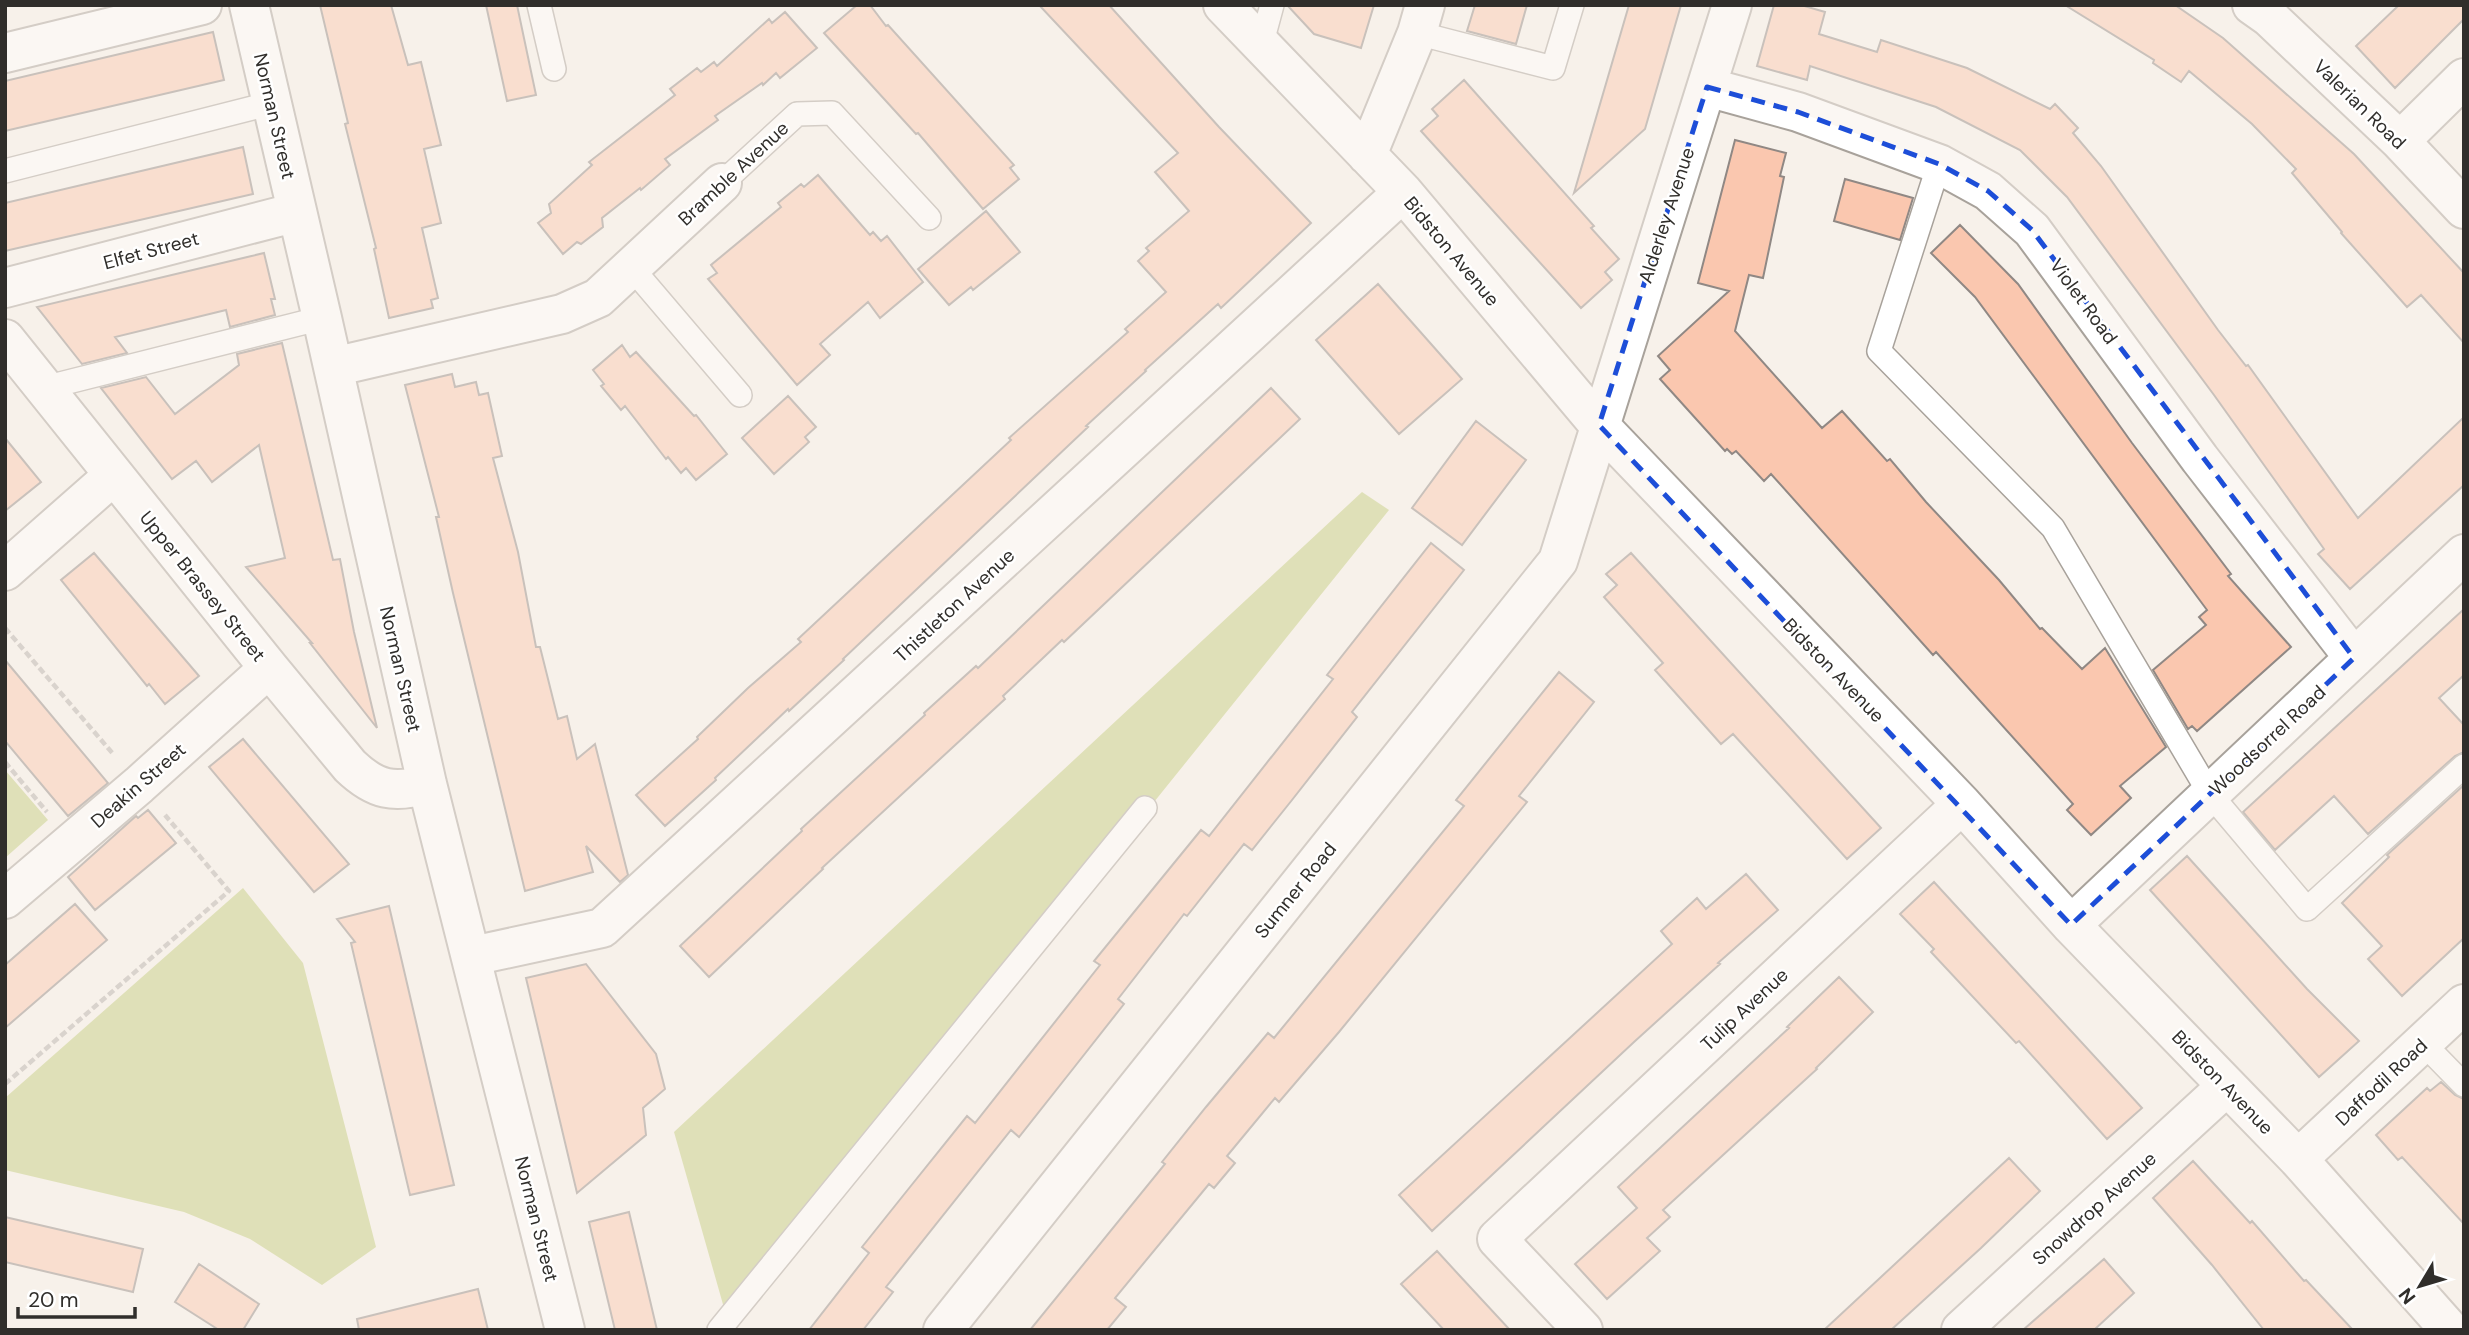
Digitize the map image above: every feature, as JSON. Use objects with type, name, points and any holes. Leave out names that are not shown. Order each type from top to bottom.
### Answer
[{"type":"street","points":[[5,52],[202,5]]},
{"type":"street","name":"Norman Street","points":[[248,5],[323,318],[427,784],[565,1330]]},
{"type":"street","name":"Bidston Avenue","points":[[1223,5],[1403,192],[1599,425],[1962,804],[2071,925],[2298,1159],[2451,1330]]},
{"type":"street","name":"Alderley Avenue","points":[[1599,425],[1732,5]]},
{"type":"street","name":"Valerian Road","points":[[2267,9],[2400,141],[2464,209]]},
{"type":"street","points":[[1367,155],[1421,19]]},
{"type":"street","points":[[2400,141],[2464,78]]},
{"type":"street","name":"Violet Road","points":[[1707,87],[1798,112],[1939,164],[1988,191],[2032,230],[2200,458],[2354,658]]},
{"type":"street","name":"Bramble Avenue","points":[[333,367],[562,314],[598,298],[722,183]]},
{"type":"street","name":"Thistleton Avenue","points":[[472,956],[602,928],[1403,192]]},
{"type":"street","name":"Elfet Street","points":[[5,288],[297,212]]},
{"type":"street","name":"Upper Brassey Street","points":[[5,339],[350,766],[363,778],[378,786],[395,790],[427,784]]},
{"type":"street","name":"Sumner Road","points":[[943,1330],[1558,561],[1599,425]]},
{"type":"street","points":[[5,572],[114,475]]},
{"type":"street","name":"Woodsorrel Road","points":[[2071,925],[2464,554]]},
{"type":"street","name":"Deakin Street","points":[[5,900],[269,668]]},
{"type":"street","name":"Tulip Avenue","points":[[1583,1330],[1497,1239],[1962,804]]},
{"type":"street","name":"Daffodil Road","points":[[2298,1159],[2464,1004]]},
{"type":"street","name":"Snowdrop Avenue","points":[[1961,1330],[2227,1086]]},
{"type":"lane","points":[[539,5],[554,69]]},
{"type":"lane","points":[[1261,46],[1272,5]]},
{"type":"lane","points":[[1421,19],[1553,68],[1572,5]]},
{"type":"lane","points":[[5,170],[272,103]]},
{"type":"lane","name":"Bramble Avenue","points":[[722,183],[797,114],[832,113],[929,218]]},
{"type":"lane","points":[[1939,164],[1879,351],[2053,528],[2210,794],[2307,909],[2464,766]]},
{"type":"lane","points":[[631,267],[740,396]]},
{"type":"lane","points":[[44,388],[323,318]]},
{"type":"lane","points":[[719,1330],[1145,808]]},
{"type":"lane","points":[[2423,1043],[2464,1084]]},
{"type":"path","points":[[5,628],[229,891],[5,1084]]},
{"type":"path","points":[[5,762],[73,842]]},
{"type":"highlighted area","points":[[1707,87],[1798,112],[1939,164],[1988,191],[2032,230],[2354,658],[2071,925],[1599,425]]},
{"type":"green space","points":[[1362,492],[1389,510],[730,1329],[674,1132]]},
{"type":"green space","points":[[5,770],[48,820],[5,858]]},
{"type":"green space","points":[[243,888],[303,963],[376,1247],[322,1285],[250,1239],[184,1212],[5,1170],[5,1098]]},
{"type":"building","points":[[320,5],[391,5],[408,65],[421,62],[441,145],[424,149],[441,223],[422,228],[438,298],[431,300],[433,308],[389,318],[374,249],[376,248],[345,124],[348,123]]},
{"type":"building","points":[[486,5],[517,5],[536,95],[507,101]]},
{"type":"building","points":[[857,5],[870,5],[886,26],[888,25],[1014,165],[1010,168],[1019,179],[983,209],[918,133],[916,134],[824,33]]},
{"type":"building","points":[[1039,5],[1109,5],[1219,127],[1311,223],[1221,308],[1218,304],[1145,370],[844,660],[789,711],[788,709],[665,826],[636,795],[698,739],[697,737],[748,688],[801,642],[798,639],[1011,440],[1009,438],[1128,332],[1125,329],[1166,292],[1138,261],[1149,251],[1146,248],[1189,211],[1155,172],[1178,153]]},
{"type":"building","points":[[1287,5],[1374,5],[1361,48],[1314,34]]},
{"type":"building","points":[[1475,5],[1527,5],[1516,44],[1467,31]]},
{"type":"building","points":[[1629,5],[1681,5],[1645,129],[1574,193]]},
{"type":"building","points":[[1774,5],[1801,5],[1825,12],[1819,34],[1877,52],[1881,40],[1967,68],[2050,109],[2055,104],[2078,128],[2073,133],[2101,166],[2218,330],[2246,366],[2248,365],[2358,518],[2464,417],[2464,485],[2350,589],[2318,554],[2324,549],[2067,197],[2020,150],[1936,107],[1810,66],[1807,80],[1757,66]]},
{"type":"building","points":[[2065,5],[2175,5],[2223,38],[2354,154],[2464,273],[2464,343],[2421,295],[2407,307],[2292,173],[2296,169],[2252,124],[2189,71],[2181,82],[2153,63],[2154,60]]},
{"type":"building","points":[[2399,5],[2464,5],[2464,19],[2395,88],[2356,46]]},
{"type":"building","points":[[785,12],[817,48],[780,78],[776,73],[763,85],[762,83],[715,116],[718,120],[665,159],[670,165],[602,218],[603,227],[581,244],[577,242],[563,254],[538,223],[551,213],[549,204],[592,165],[589,162],[675,95],[670,89],[697,68],[701,72],[714,62],[717,66],[769,19],[772,23]]},
{"type":"building","points":[[213,32],[224,80],[5,131],[5,81]]},
{"type":"building","points":[[1464,80],[1594,226],[1591,228],[1619,259],[1605,272],[1612,280],[1581,308],[1421,131],[1438,116],[1432,109]]},
{"type":"building","points":[[1735,140],[1786,153],[1780,176],[1784,177],[1763,278],[1749,275],[1735,331],[1822,428],[1842,411],[1887,461],[1890,459],[2040,629],[2042,628],[2082,669],[2105,648],[2166,747],[2120,786],[2131,798],[2091,835],[2067,810],[2073,804],[1936,652],[1933,655],[1771,474],[1764,481],[1736,451],[1732,454],[1727,449],[1725,451],[1660,379],[1670,370],[1658,356],[1729,291],[1698,283]]},
{"type":"building","points":[[243,147],[253,194],[5,251],[5,203]]},
{"type":"building","points":[[818,175],[870,235],[873,232],[881,241],[887,236],[923,282],[880,318],[868,302],[820,344],[830,355],[797,385],[708,279],[717,273],[711,265],[781,207],[778,203],[801,184],[804,187]]},
{"type":"building","points":[[1845,179],[1913,198],[1900,240],[1834,221]]},
{"type":"building","points":[[986,211],[1020,252],[973,290],[971,287],[949,305],[918,269]]},
{"type":"building","points":[[1960,225],[2018,284],[2132,443],[2231,574],[2228,576],[2291,647],[2197,731],[2192,726],[2188,729],[2153,670],[2206,625],[2199,617],[2207,610],[1975,297],[1931,253]]},
{"type":"building","points":[[264,253],[275,299],[271,299],[275,315],[230,327],[226,310],[115,337],[127,353],[82,364],[37,307]]},
{"type":"building","points":[[1378,284],[1462,379],[1399,434],[1316,340]]},
{"type":"building","points":[[282,343],[333,560],[340,559],[377,728],[312,643],[246,567],[285,558],[259,445],[212,482],[196,461],[172,479],[101,388],[146,377],[175,414],[239,365],[237,354]]},
{"type":"building","points":[[622,345],[630,357],[636,352],[694,416],[696,415],[727,454],[696,480],[686,468],[681,473],[668,457],[666,459],[625,406],[621,410],[601,386],[604,384],[593,370]]},
{"type":"building","points":[[452,374],[455,387],[476,382],[479,395],[488,393],[502,456],[493,458],[518,552],[536,647],[540,647],[558,719],[567,716],[577,759],[595,744],[628,875],[620,882],[586,846],[593,872],[525,891],[453,593],[436,517],[439,517],[405,385]]},
{"type":"building","points":[[1271,388],[1300,419],[1064,642],[1062,640],[1003,696],[1005,699],[709,977],[680,946],[802,831],[801,829],[925,715],[924,713],[976,666],[978,668]]},
{"type":"building","points":[[788,396],[816,427],[805,437],[809,442],[774,474],[742,438]]},
{"type":"building","points":[[1476,421],[1526,460],[1462,545],[1412,508]]},
{"type":"building","points":[[5,438],[41,482],[5,511]]},
{"type":"building","points":[[1431,543],[1464,570],[1352,712],[1357,717],[1292,800],[1252,850],[1244,844],[1187,916],[1184,914],[1118,999],[1124,1004],[1019,1137],[1011,1130],[886,1287],[893,1292],[863,1330],[809,1330],[869,1253],[862,1247],[967,1116],[975,1123],[1100,965],[1094,961],[1201,830],[1209,836],[1333,679],[1327,675]]},
{"type":"building","points":[[94,553],[199,676],[165,704],[149,684],[147,686],[61,580]]},
{"type":"building","points":[[1631,553],[1881,828],[1847,859],[1733,734],[1721,744],[1655,670],[1663,663],[1604,597],[1617,585],[1606,574]]},
{"type":"building","points":[[2464,609],[2464,675],[2439,698],[2464,725],[2464,752],[2455,756],[2368,834],[2334,796],[2275,850],[2243,812]]},
{"type":"building","points":[[5,660],[108,783],[68,816],[5,741]]},
{"type":"building","points":[[1559,672],[1594,702],[1519,796],[1527,802],[1339,1032],[1279,1102],[1275,1098],[1227,1156],[1235,1163],[1214,1188],[1209,1184],[1115,1298],[1126,1307],[1107,1330],[1030,1330],[1165,1164],[1162,1162],[1206,1107],[1268,1033],[1274,1038],[1464,806],[1456,800]]},
{"type":"building","points":[[243,739],[349,864],[314,892],[209,767]]},
{"type":"building","points":[[2464,785],[2464,938],[2402,996],[2368,959],[2382,946],[2342,903],[2389,857],[2387,855]]},
{"type":"building","points":[[148,810],[176,843],[95,910],[68,877],[136,816],[138,818]]},
{"type":"building","points":[[2187,856],[2307,989],[2359,1041],[2319,1077],[2150,890]]},
{"type":"building","points":[[1746,874],[1778,910],[1432,1231],[1399,1195],[1672,944],[1661,931],[1697,898],[1706,909]]},
{"type":"building","points":[[1934,882],[2142,1108],[2107,1139],[2019,1041],[2016,1043],[1931,952],[1934,949],[1900,914]]},
{"type":"building","points":[[75,904],[107,940],[5,1028],[5,965]]},
{"type":"building","points":[[389,906],[454,1185],[410,1195],[351,943],[355,942],[337,919]]},
{"type":"building","points":[[586,964],[656,1054],[665,1089],[643,1108],[646,1135],[577,1193],[526,978]]},
{"type":"building","points":[[1839,977],[1873,1012],[1817,1069],[1663,1210],[1670,1217],[1647,1238],[1660,1251],[1607,1299],[1575,1264],[1637,1208],[1618,1187],[1789,1028],[1787,1027]]},
{"type":"building","points":[[2441,1082],[2455,1095],[2464,1099],[2464,1224],[2402,1157],[2398,1160],[2376,1135],[2427,1088],[2430,1091]]},
{"type":"building","points":[[2009,1158],[2040,1191],[1981,1248],[1891,1330],[1824,1330]]},
{"type":"building","points":[[2193,1161],[2353,1330],[2264,1330],[2153,1198]]},
{"type":"building","points":[[629,1212],[657,1330],[615,1330],[589,1222]]},
{"type":"building","points":[[5,1217],[143,1249],[133,1292],[5,1262]]},
{"type":"building","points":[[1437,1251],[1510,1330],[1444,1330],[1401,1284]]},
{"type":"building","points":[[2104,1259],[2134,1293],[2094,1330],[2023,1330]]},
{"type":"building","points":[[199,1264],[259,1304],[243,1330],[219,1330],[175,1302]]},
{"type":"building","points":[[478,1289],[488,1330],[359,1330],[357,1319]]}]
